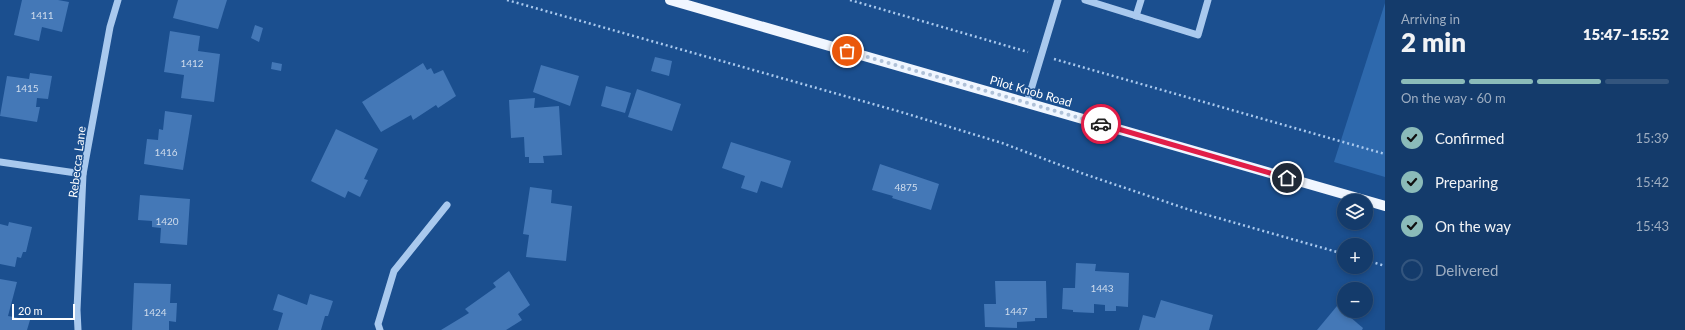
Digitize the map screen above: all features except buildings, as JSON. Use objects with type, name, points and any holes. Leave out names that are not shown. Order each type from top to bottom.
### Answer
[{"type":"main road","name":"Pilot Knob Road","points":[[670,0],[1385,206]]},
{"type":"street","name":"Rebecca Lane","points":[[78,330],[77,310],[84,174],[110,27],[118,0]]},
{"type":"street","points":[[1027,103],[1058,0]]},
{"type":"street","points":[[1085,0],[1198,35],[1208,0]]},
{"type":"street","points":[[1136,16],[1141,0]]},
{"type":"street","points":[[0,162],[84,174]]},
{"type":"street","points":[[380,330],[378,324],[394,271],[447,205]]},
{"type":"path","points":[[507,0],[980,136],[1190,210],[1337,252]]},
{"type":"path","points":[[850,0],[1385,154]]},
{"type":"path","points":[[1373,262],[1385,266]]},
{"type":"shaded area","points":[[1385,3],[1385,177],[1334,162]]},
{"type":"way so far","points":[[847,51],[1101,124]]},
{"type":"route","points":[[1101,124],[1287,178]]}]
